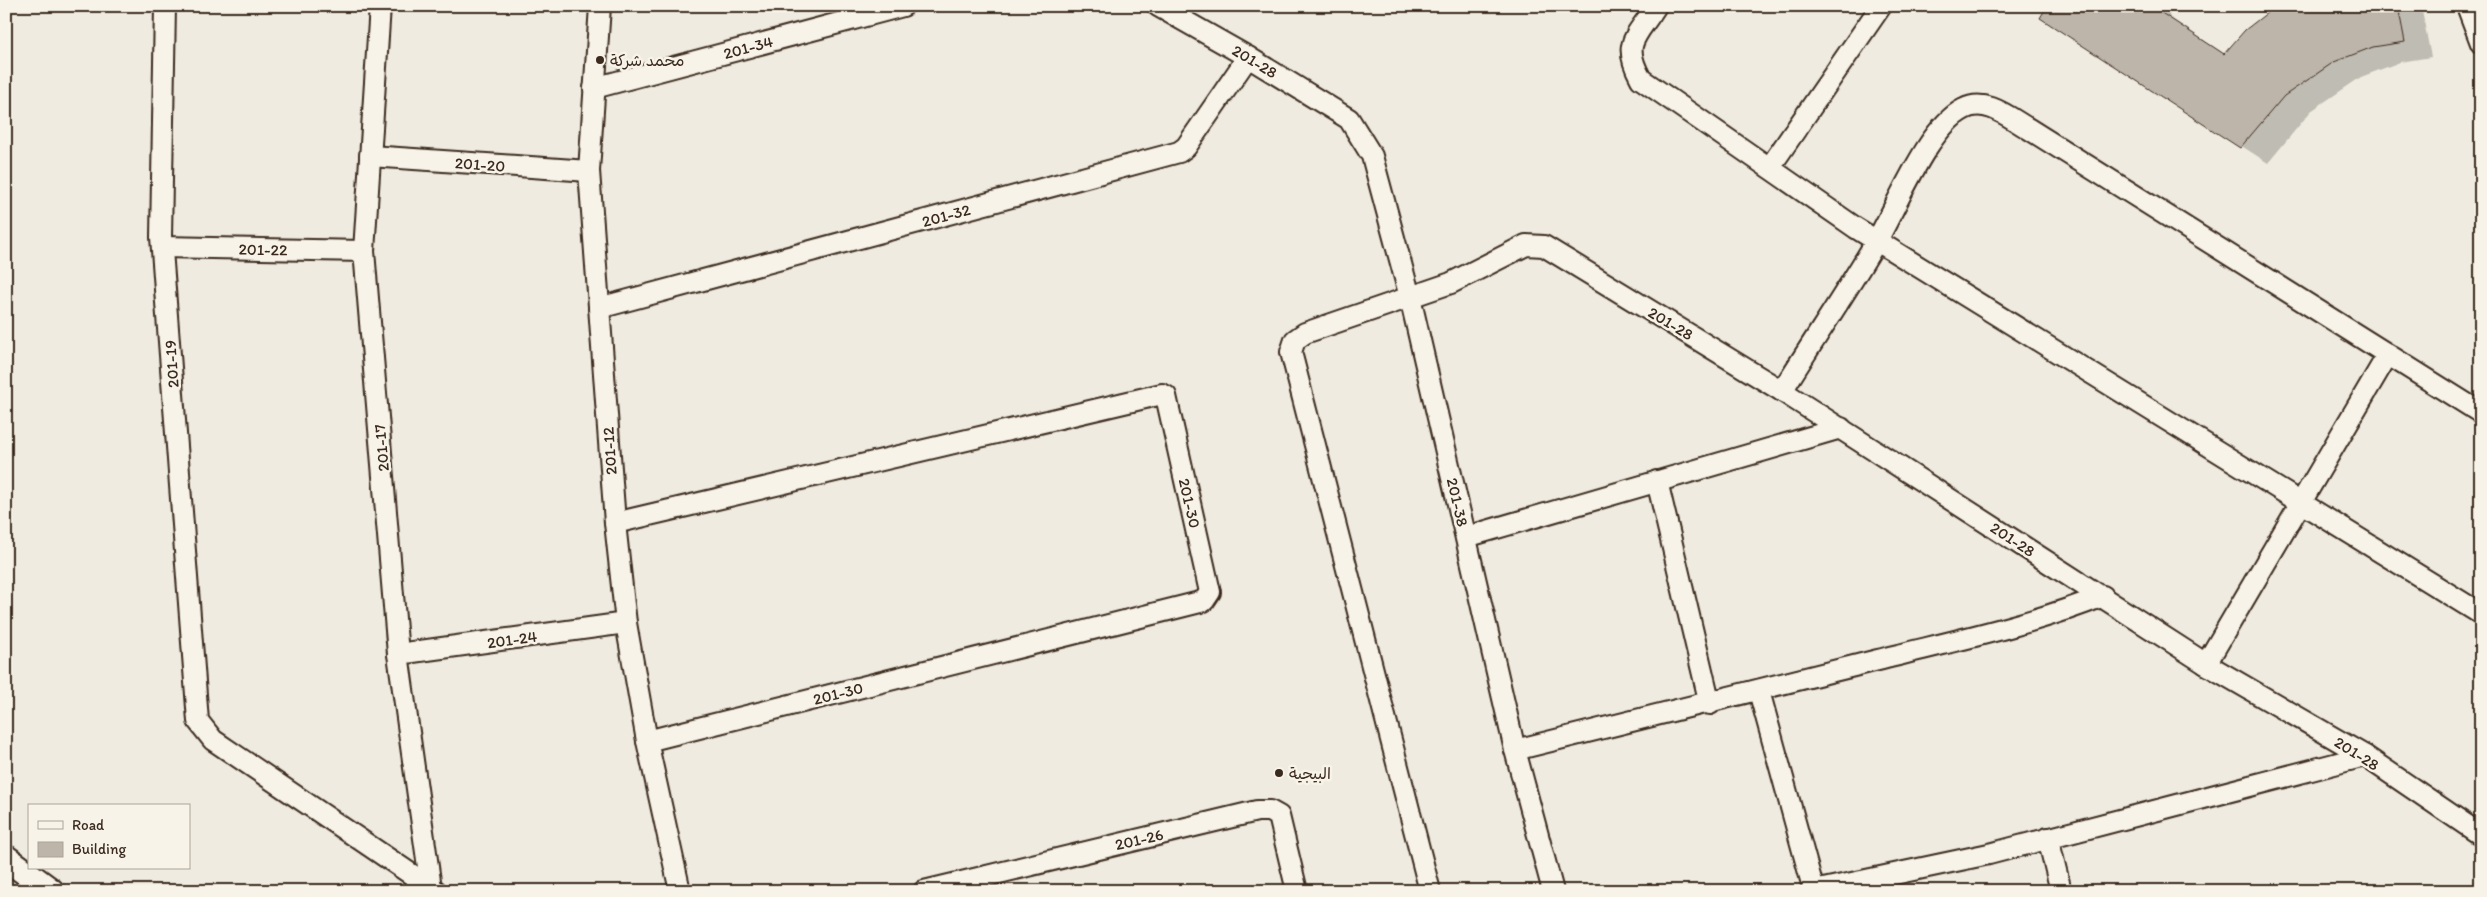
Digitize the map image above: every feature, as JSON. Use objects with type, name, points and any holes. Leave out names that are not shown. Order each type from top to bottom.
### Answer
[{"type":"main road","points":[[8,861],[51,891]]},
{"type":"street","name":"201-19","points":[[165,6],[162,247],[198,721],[214,740],[434,889]]},
{"type":"street","name":"201-17","points":[[380,6],[364,251],[398,654],[434,889]]},
{"type":"street","name":"201-12","points":[[600,6],[589,171],[615,523],[626,623],[647,741],[680,891]]},
{"type":"street","name":"201-34","points":[[594,88],[903,6]]},
{"type":"street","name":"201-28","points":[[1158,6],[1248,56],[1349,119]]},
{"type":"street","points":[[1656,6],[1630,48],[1631,60],[1641,79],[1877,240],[2481,614]]},
{"type":"street","points":[[1770,167],[1881,6]]},
{"type":"street","points":[[2467,6],[2481,43]]},
{"type":"street","name":"201-32","points":[[599,308],[1178,152],[1186,147],[1248,56]]},
{"type":"street","points":[[1782,391],[1877,240],[1928,147],[1946,120],[1965,108],[1985,105],[2029,129],[2206,239],[2387,356],[2481,413]]},
{"type":"street","name":"201-38","points":[[1349,119],[1372,156],[1410,297],[1515,750],[1553,891]]},
{"type":"street","name":"201-20","points":[[370,156],[589,171]]},
{"type":"street","name":"201-28","points":[[1410,297],[1458,280],[1526,245],[1544,246],[1841,428],[2206,664],[2365,756],[2481,835]]},
{"type":"street","name":"201-22","points":[[162,247],[364,251]]},
{"type":"street","points":[[1410,297],[1305,333],[1295,340],[1291,352],[1430,891]]},
{"type":"street","points":[[2206,664],[2387,356]]},
{"type":"street","name":"201-30","points":[[615,523],[1162,394],[1166,396],[1210,592],[1204,601],[647,741]]},
{"type":"street","points":[[1466,537],[1841,428]]},
{"type":"street","points":[[1658,481],[1710,704]]},
{"type":"street","points":[[1515,750],[1710,704],[2034,619],[2103,596]]},
{"type":"street","name":"201-24","points":[[398,654],[626,623]]},
{"type":"street","points":[[1759,691],[1814,891],[1989,854],[2365,756]]},
{"type":"street","name":"201-26","points":[[924,891],[1257,811],[1270,810],[1279,816],[1297,891]]},
{"type":"street","points":[[2048,838],[2061,891]]},
{"type":"building","points":[[2047,6],[2151,6],[2224,54],[2245,30],[2276,6],[2398,6],[2405,42],[2373,47],[2334,62],[2284,96],[2240,148],[2040,18]]},
{"type":"place","name":"محمد شركة","points":[[600,60]]},
{"type":"place","name":"البيجية","points":[[1279,773]]}]
